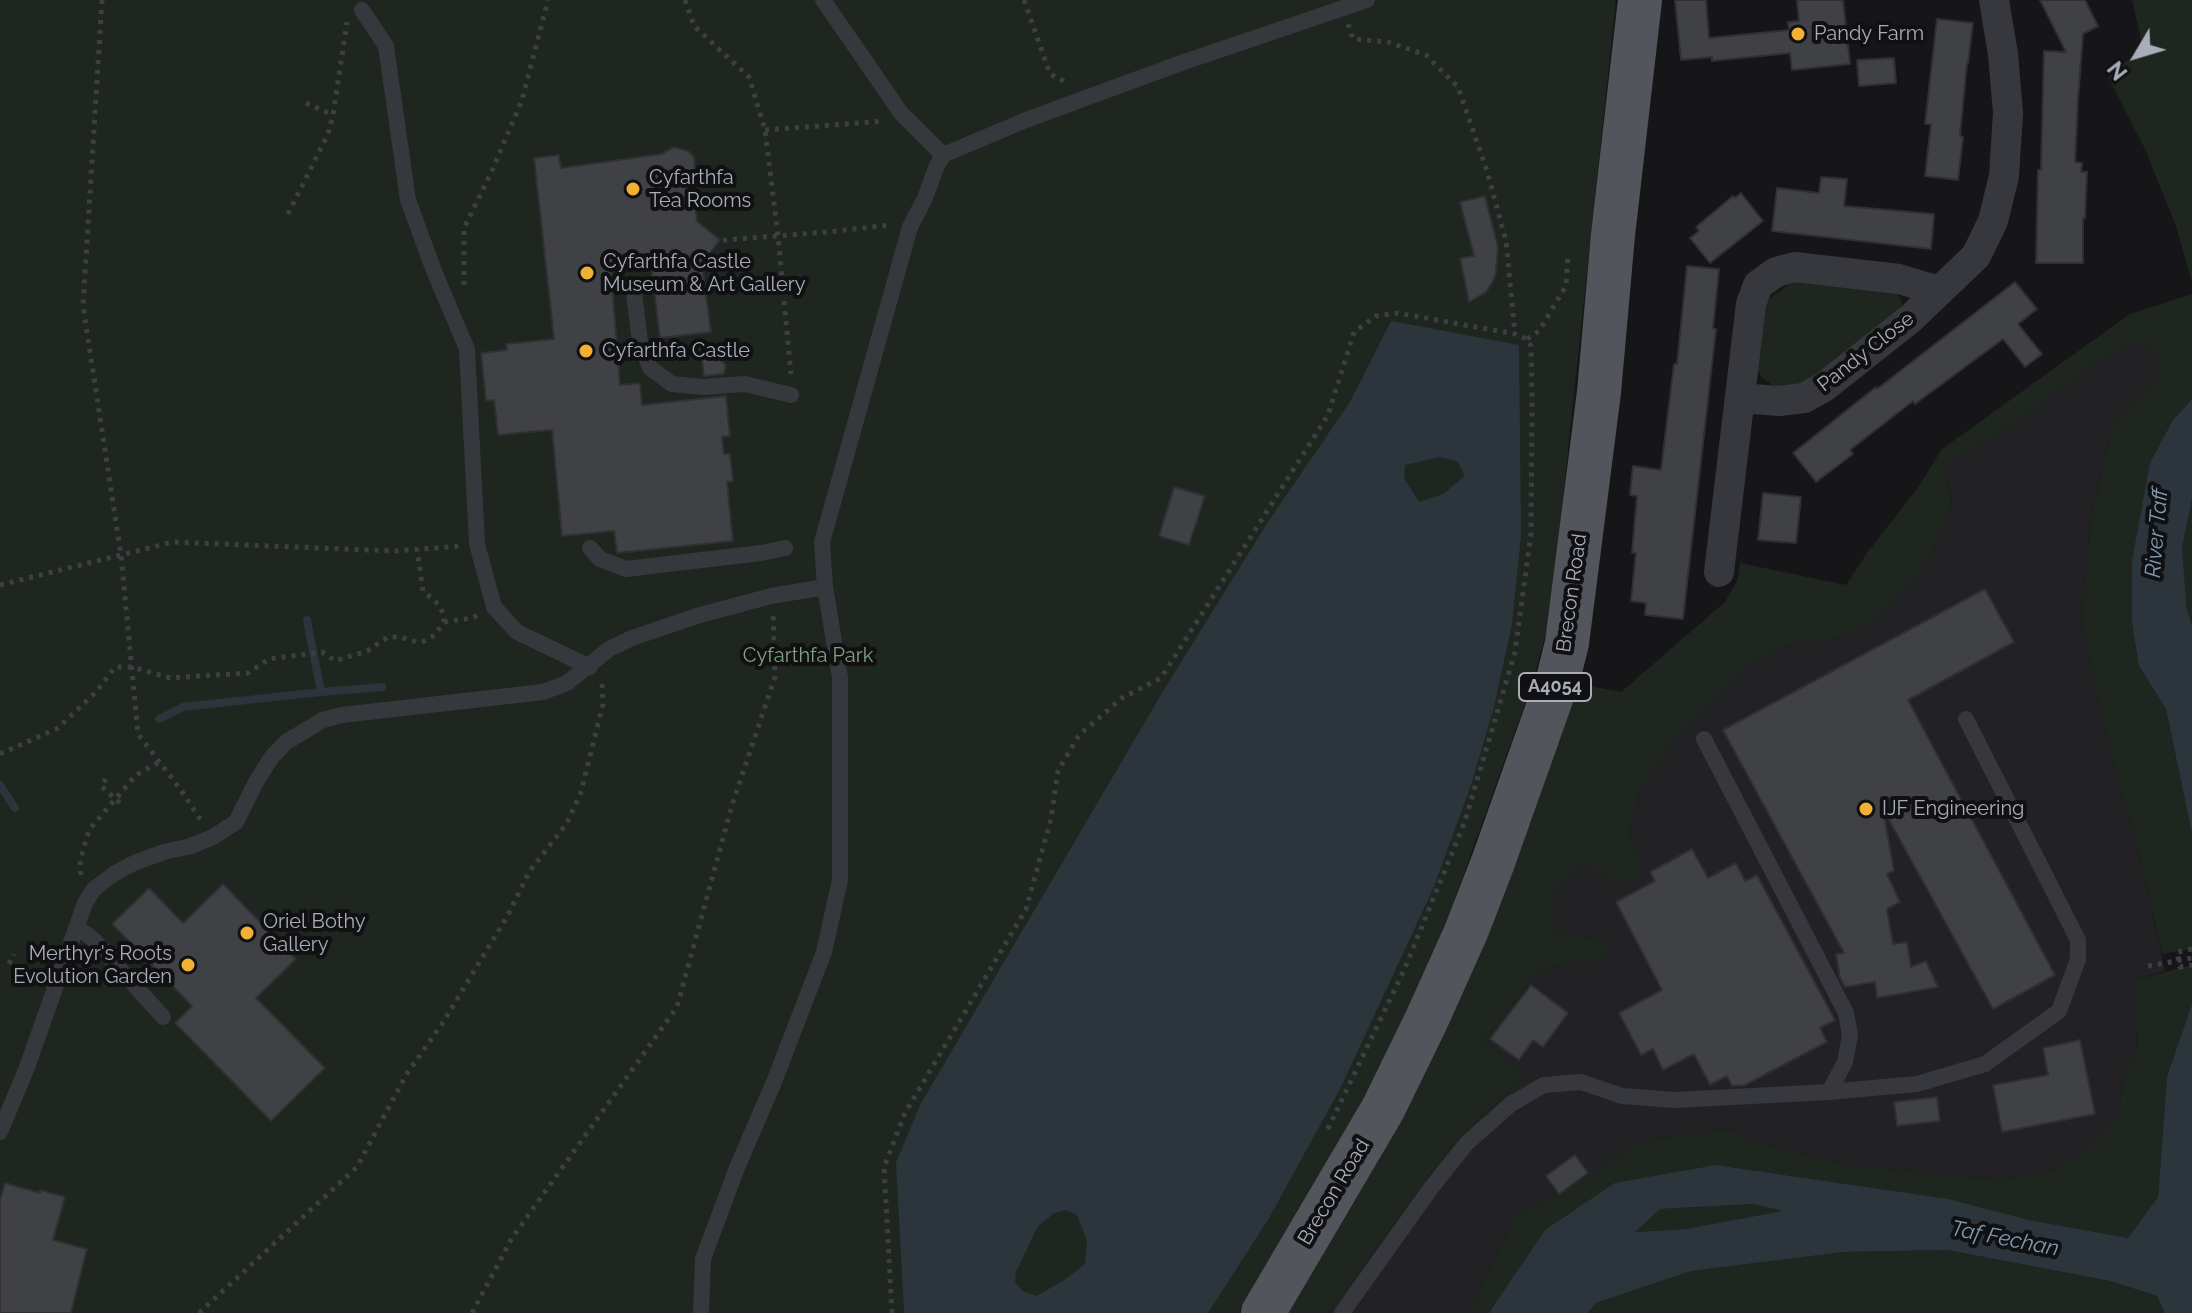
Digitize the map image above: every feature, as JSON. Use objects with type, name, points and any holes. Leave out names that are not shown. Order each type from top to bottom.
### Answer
[{"type":"main road","name":"Brecon Road","points":[[1263,1313],[1383,1109],[1426,1021],[1488,876],[1558,679],[1567,643],[1599,392],[1613,235],[1640,0]]},
{"type":"street","name":"Pandy Close","points":[[1740,398],[1779,401],[1804,398],[1824,387],[1910,319],[1976,256],[1993,221],[2004,176],[2008,113],[1994,0]]},
{"type":"street","name":"Pandy Close","points":[[1719,572],[1751,304],[1758,285],[1776,272],[1795,267],[1899,279],[1939,291]]},
{"type":"lane","points":[[823,0],[901,113],[943,155]]},
{"type":"lane","points":[[701,1313],[703,1259],[824,952],[840,880],[840,677],[825,587],[822,542],[910,227],[936,168],[943,155],[1026,120],[1367,0]]},
{"type":"lane","points":[[355,10],[386,46],[408,200],[467,349],[477,544],[494,607],[517,632],[595,672]]},
{"type":"lane","points":[[634,293],[640,342],[650,368],[672,384],[702,387],[745,384],[791,395]]},
{"type":"lane","points":[[590,548],[600,559],[626,569],[785,548]]},
{"type":"lane","points":[[0,1132],[26,1070],[85,903],[94,889],[115,873],[164,852],[213,837],[236,822],[271,758],[286,742],[323,720],[342,715],[543,692],[595,672],[609,649],[632,638],[714,611],[771,596],[825,587]]},
{"type":"lane","points":[[1342,1313],[1467,1143],[1511,1104],[1544,1085],[1581,1082],[1622,1096],[1675,1100],[1917,1084],[1985,1064],[2059,1011],[2078,959],[2078,940],[1966,719]]},
{"type":"lane","points":[[1704,739],[1846,1013],[1850,1035],[1845,1062],[1829,1092]]},
{"type":"lane","points":[[76,928],[95,941],[163,1017]]},
{"type":"path","points":[[102,0],[83,306],[121,555],[138,734],[206,828]]},
{"type":"path","points":[[466,296],[464,228],[522,100],[548,0]]},
{"type":"path","points":[[685,0],[694,26],[749,77],[765,130],[778,236],[791,395]]},
{"type":"path","points":[[1024,0],[1050,74],[1062,80],[1077,102]]},
{"type":"path","points":[[1343,8],[1353,39],[1388,42],[1426,55],[1458,87],[1487,171],[1506,241],[1515,334]]},
{"type":"path","points":[[288,214],[328,134],[355,10]]},
{"type":"path","points":[[306,103],[333,115]]},
{"type":"path","points":[[765,130],[891,120],[901,113]]},
{"type":"path","points":[[713,241],[898,224],[910,227]]},
{"type":"path","points":[[1527,339],[1539,331],[1566,286],[1568,254]]},
{"type":"path","points":[[892,1313],[884,1167],[905,1113],[1026,909],[1051,819],[1058,771],[1079,735],[1122,698],[1161,678],[1328,415],[1354,332],[1376,316],[1398,313],[1515,334],[1527,339],[1531,346],[1531,534],[1515,652],[1465,821],[1405,968],[1325,1135]]},
{"type":"path","points":[[0,585],[173,542],[394,551],[477,544]]},
{"type":"path","points":[[0,754],[58,728],[97,691],[115,667],[132,667],[170,678],[248,673],[269,659],[305,654],[322,652],[335,661],[367,651],[388,637],[424,641],[435,635],[444,622],[438,604],[423,591],[417,549]]},
{"type":"path","points":[[444,622],[472,618],[494,607]]},
{"type":"path","points":[[472,1313],[512,1238],[677,1007],[732,805],[775,677],[773,608]]},
{"type":"path","points":[[199,1313],[357,1167],[406,1075],[442,1024],[508,915],[529,872],[567,823],[581,792],[603,704],[595,672]]},
{"type":"path","points":[[82,878],[80,861],[89,830],[118,801],[136,775],[159,762]]},
{"type":"path","points":[[106,779],[101,786],[118,801]]},
{"type":"path","points":[[2192,949],[2177,952],[2180,967],[2192,965]]},
{"type":"path","points":[[9,964],[14,954]]},
{"type":"path","points":[[2148,966],[2192,958]]},
{"type":"shaded area","points":[[2137,339],[2158,352],[2157,379],[2113,422],[2091,517],[2081,618],[2105,732],[2145,878],[2165,971],[2134,980],[2137,1050],[2125,1067],[2118,1117],[2099,1141],[2056,1169],[1998,1180],[1858,1167],[1748,1140],[1731,1128],[1640,1141],[1559,1194],[1515,1216],[1469,1313],[1328,1313],[1454,1142],[1527,1075],[1483,1041],[1537,974],[1608,944],[1551,929],[1553,892],[1587,861],[1644,874],[1629,831],[1640,793],[1677,738],[1748,667],[1794,643],[1839,638],[1929,559],[1952,506],[1945,466],[2022,418],[2102,358]]},
{"type":"green space","name":"Cyfarthfa Park","points":[[0,0],[1616,0],[1550,620],[1531,687],[1438,946],[1393,1047],[1337,1152],[1238,1313],[0,1313]]},
{"type":"green space","points":[[2132,0],[2192,0],[2192,283],[2176,226],[2145,149],[2107,75],[2143,49]]},
{"type":"green space","points":[[1807,279],[1897,292],[1902,303],[1900,312],[1814,382],[1778,389],[1761,377],[1753,360],[1766,301],[1792,282]]},
{"type":"green space","points":[[2192,294],[2192,399],[2173,420],[2139,666],[2166,709],[2192,834],[2192,949],[2162,954],[2145,878],[2105,732],[2081,618],[2091,517],[2113,422],[2157,379],[2158,352],[2137,340],[2102,358],[2022,418],[1945,466],[1952,506],[1929,559],[1879,619],[1839,638],[1794,643],[1748,667],[1677,738],[1640,793],[1629,831],[1644,874],[1616,887],[1587,861],[1554,892],[1552,929],[1608,944],[1599,963],[1570,960],[1537,974],[1483,1041],[1527,1075],[1454,1142],[1328,1313],[1284,1313],[1578,684],[1621,692],[1725,602],[1737,581],[1740,563],[1846,585],[1919,486],[1942,449],[2130,314]]},
{"type":"green space","points":[[2192,499],[2192,625],[2187,610],[2182,548]]},
{"type":"green space","points":[[2192,965],[2192,1004],[2167,1076],[2158,1197],[2128,1238],[2029,1220],[1949,1199],[1716,1165],[1489,1313],[1469,1313],[1515,1216],[1559,1194],[1640,1141],[1731,1128],[1748,1140],[1858,1167],[1998,1180],[2056,1169],[2098,1141],[2118,1117],[2125,1067],[2137,1050],[2134,980]]},
{"type":"green space","points":[[1754,1204],[1786,1211],[1685,1229],[1634,1232],[1660,1209]]},
{"type":"green space","points":[[1947,1250],[2109,1281],[2157,1296],[2165,1313],[1588,1313],[1596,1303],[1691,1271],[1844,1252]]},
{"type":"water","points":[[1391,321],[1519,345],[1521,535],[1512,624],[1494,707],[1471,785],[1433,889],[1340,1089],[1269,1218],[1208,1313],[904,1313],[896,1163],[920,1105],[1165,688],[1268,522],[1350,402]],"holes":[[[1439,457],[1457,461],[1465,476],[1443,494],[1419,502],[1404,478],[1405,465]],[[1065,1210],[1077,1215],[1087,1241],[1085,1264],[1036,1296],[1023,1291],[1015,1282],[1016,1272],[1038,1226],[1054,1213]]]},
{"type":"water","name":"River Taff","points":[[2192,399],[2192,499],[2182,548],[2187,610],[2192,625],[2192,834],[2166,709],[2139,666],[2132,622],[2132,561],[2150,463],[2173,420]]},
{"type":"water","name":"Taf Fechan","points":[[2192,1004],[2192,1313],[2165,1313],[2157,1296],[2110,1281],[1947,1250],[1844,1252],[1691,1271],[1596,1303],[1588,1313],[1489,1313],[1545,1230],[1615,1183],[1716,1165],[1949,1199],[2029,1220],[2128,1238],[2158,1197],[2167,1076]],"holes":[[[1754,1204],[1783,1211],[1685,1229],[1635,1232],[1660,1209]]]},
{"type":"building","name":"Pandy Farm","points":[[1675,0],[1706,0],[1709,38],[1789,30],[1788,22],[1799,21],[1797,0],[1843,0],[1850,64],[1792,70],[1790,53],[1712,61],[1712,57],[1681,60]]},
{"type":"building","points":[[2040,0],[2085,0],[2098,26],[2083,34],[2078,99],[2075,162],[2082,163],[2081,172],[2087,172],[2083,263],[2036,263],[2044,51],[2066,52]]},
{"type":"building","points":[[1937,19],[1973,23],[1958,180],[1925,176],[1931,124],[1925,124]]},
{"type":"building","points":[[1894,58],[1896,83],[1859,86],[1857,60]]},
{"type":"building","name":"Cyfarthfa Castle","points":[[674,147],[688,151],[694,157],[695,173],[692,179],[697,221],[720,240],[702,263],[711,332],[660,338],[651,266],[611,270],[620,385],[640,383],[642,405],[726,396],[730,436],[722,437],[724,454],[730,454],[733,481],[727,482],[733,541],[617,553],[614,531],[562,536],[552,430],[498,435],[494,400],[486,401],[481,353],[507,350],[506,344],[554,339],[534,158],[559,155],[561,168],[661,154]]},
{"type":"building","points":[[1821,177],[1847,179],[1844,206],[1934,214],[1931,249],[1772,231],[1777,188],[1819,193]]},
{"type":"building","points":[[1741,193],[1763,221],[1710,263],[1690,238],[1699,231],[1696,227],[1733,196],[1735,198]]},
{"type":"building","points":[[1485,196],[1498,247],[1496,273],[1486,292],[1469,302],[1460,258],[1474,256],[1460,202]]},
{"type":"building","points":[[1687,266],[1719,269],[1713,328],[1716,329],[1683,619],[1645,615],[1646,603],[1631,601],[1637,496],[1630,495],[1633,466],[1661,470],[1674,364],[1677,364]]},
{"type":"building","points":[[2015,282],[2037,309],[2018,324],[2042,354],[2025,367],[2003,339],[1915,404],[1913,401],[1850,450],[1853,454],[1816,482],[1793,453]]},
{"type":"building","name":"Cyfarthfa Castle","points":[[699,340],[726,365],[724,374],[704,376]]},
{"type":"building","points":[[1174,487],[1205,496],[1189,545],[1159,536]]},
{"type":"building","points":[[1763,493],[1801,497],[1796,543],[1758,540]]},
{"type":"building","name":"IJF Engineering","points":[[1985,589],[2014,642],[1908,700],[2055,975],[1993,1009],[1883,809],[1894,871],[1887,874],[1900,902],[1887,909],[1893,944],[1907,942],[1911,967],[1926,961],[1938,987],[1877,998],[1875,982],[1845,987],[1840,978],[1836,954],[1844,953],[1723,730]]},
{"type":"building","points":[[1692,849],[1708,878],[1736,863],[1745,881],[1757,875],[1835,1020],[1820,1028],[1827,1042],[1745,1085],[1732,1086],[1727,1076],[1710,1085],[1694,1054],[1663,1070],[1653,1049],[1641,1055],[1619,1013],[1662,990],[1616,902],[1655,881],[1650,872]]},
{"type":"building","name":"Merthyr's Roots Evolution Garden","points":[[223,884],[296,959],[256,998],[325,1068],[271,1121],[175,1023],[192,1006],[112,924],[149,888],[183,923]]},
{"type":"building","points":[[1531,985],[1568,1013],[1543,1047],[1533,1040],[1519,1060],[1490,1039]]},
{"type":"building","points":[[2080,1040],[2095,1114],[2002,1132],[1993,1085],[2048,1075],[2043,1048]]},
{"type":"building","points":[[1937,1097],[1940,1121],[1897,1126],[1894,1102]]},
{"type":"building","points":[[1575,1155],[1588,1173],[1559,1194],[1546,1176]]},
{"type":"building","points":[[5,1183],[65,1197],[53,1240],[87,1249],[71,1313],[0,1313],[0,1200]]},
{"type":"waterway","points":[[307,620],[321,692]]},
{"type":"waterway","points":[[159,719],[183,707],[382,687]]},
{"type":"waterway","points":[[0,785],[15,808]]},
{"type":"place","name":"Pandy Farm","points":[[1798,34]]},
{"type":"place","name":"Cyfarthfa Tea Rooms","points":[[633,189]]},
{"type":"place","name":"Cyfarthfa Castle Museum & Art Gallery","points":[[587,273]]},
{"type":"place","name":"Cyfarthfa Castle","points":[[586,351]]},
{"type":"place","name":"IJF Engineering","points":[[1866,809]]},
{"type":"place","name":"Oriel Bothy Gallery","points":[[247,933]]},
{"type":"place","name":"Merthyr's Roots Evolution Garden","points":[[188,965]]}]
